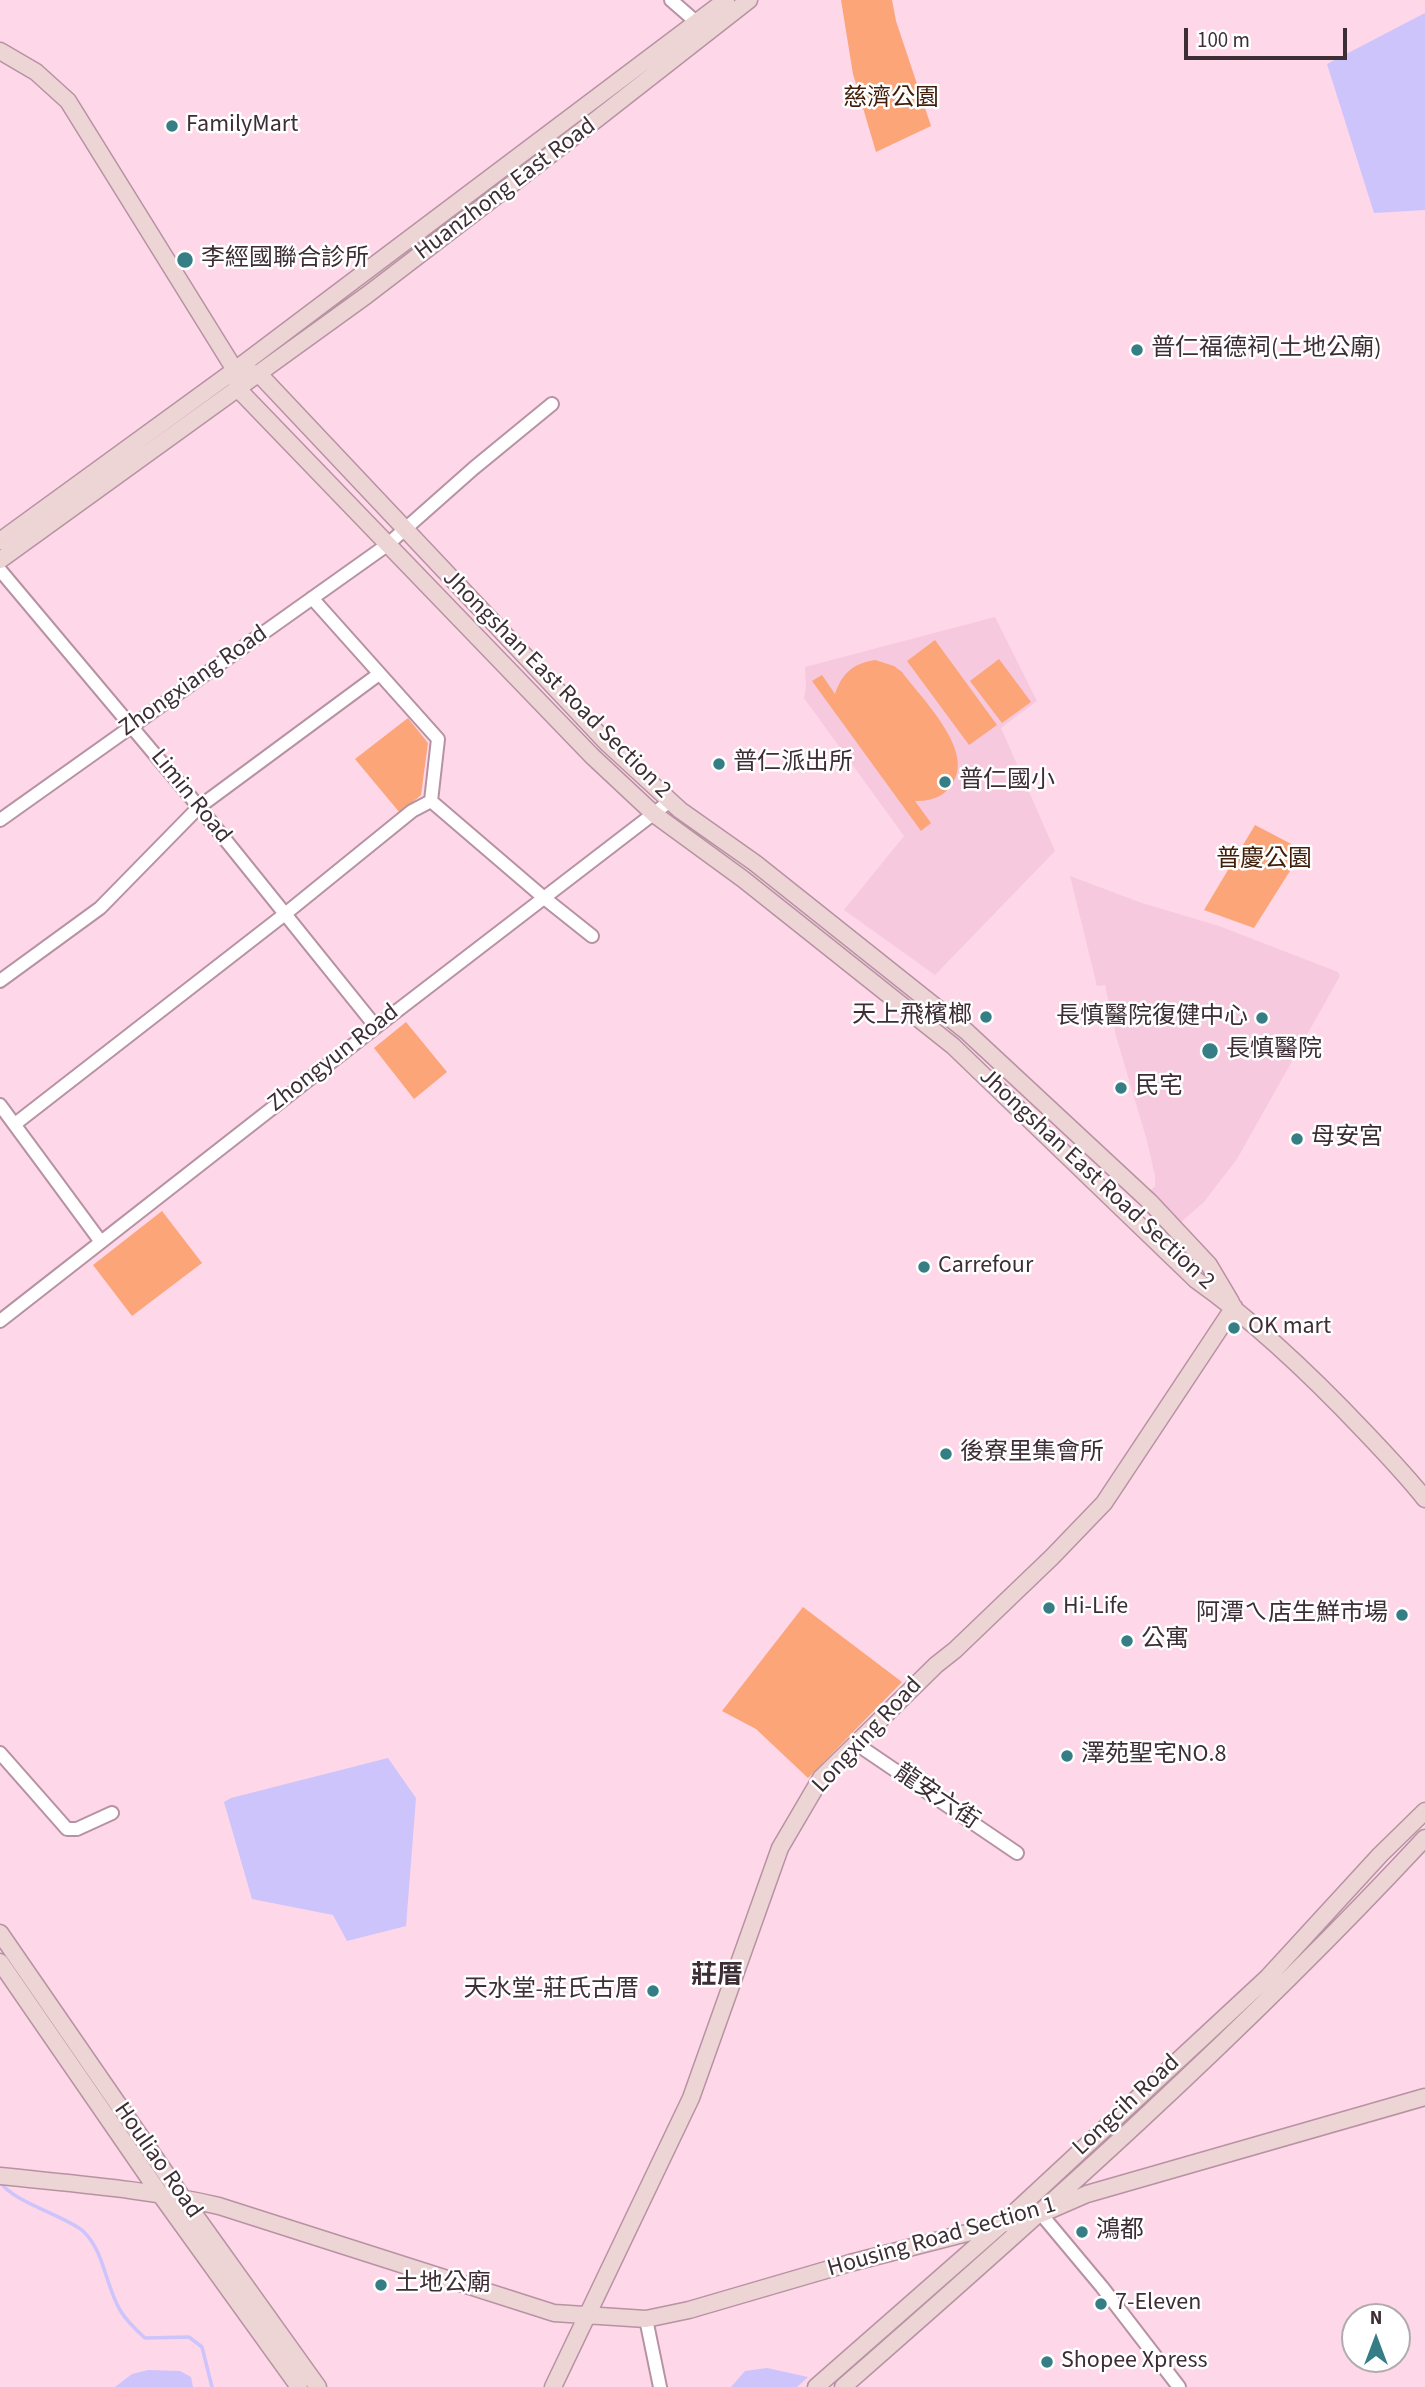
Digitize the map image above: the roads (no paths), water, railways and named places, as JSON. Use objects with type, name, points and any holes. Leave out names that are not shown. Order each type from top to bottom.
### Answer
[{"type":"street","points":[[671,0],[703,27]]},
{"type":"street","name":"Huanzhong East Road","points":[[0,560],[368,295],[597,120],[703,27],[726,0]]},
{"type":"street","name":"Huanzhong East Road","points":[[0,541],[703,27],[749,0]]},
{"type":"street","points":[[0,51],[36,72],[68,101],[235,370],[238,390]]},
{"type":"street","points":[[235,370],[259,374]]},
{"type":"street","name":"Jhongshan East Road Section 2","points":[[259,374],[606,742],[670,801],[755,863],[966,1031],[1150,1202],[1209,1265],[1234,1307]]},
{"type":"street","name":"Jhongshan East Road Section 2","points":[[238,390],[592,756],[654,814],[743,879],[953,1046],[1196,1280],[1234,1307]]},
{"type":"street","name":"Zhongxiang Road","points":[[0,820],[387,545],[552,404]]},
{"type":"street","name":"Limin Road","points":[[0,570],[199,807],[376,1027]]},
{"type":"street","points":[[312,598],[438,739],[431,801]]},
{"type":"street","points":[[0,981],[100,908],[199,807],[379,674]]},
{"type":"street","points":[[431,801],[593,936]]},
{"type":"street","points":[[15,1124],[285,914],[412,811],[431,801]]},
{"type":"street","name":"Zhongyun Road","points":[[0,1321],[670,801]]},
{"type":"street","points":[[0,1105],[101,1241]]},
{"type":"street","points":[[1234,1307],[1331,1396],[1425,1499]]},
{"type":"street","name":"Longxing Road","points":[[586,2316],[691,2098],[780,1848],[821,1778],[1052,1557],[1104,1503],[1234,1307]]},
{"type":"street","name":"龍安六街","points":[[855,1743],[1017,1853]]},
{"type":"street","points":[[0,1753],[68,1829],[77,1829],[112,1813]]},
{"type":"street","name":"Longcih Road","points":[[816,2387],[1004,2222],[1268,1977],[1380,1855],[1425,1811]]},
{"type":"street","name":"Longcih Road","points":[[843,2387],[1041,2214],[1294,1975],[1425,1838]]},
{"type":"street","points":[[1380,1855],[1394,1871]]},
{"type":"street","name":"Houliao Road","points":[[0,1933],[182,2197],[318,2387]]},
{"type":"street","name":"Houliao Road","points":[[0,1962],[160,2194],[299,2387]]},
{"type":"street","name":"Housing Road Section 1","points":[[0,2176],[182,2197],[219,2206],[554,2313],[646,2319],[1041,2214],[1087,2194],[1425,2096]]},
{"type":"street","points":[[1041,2214],[1102,2287],[1179,2387]]},
{"type":"street","points":[[553,2387],[586,2316]]},
{"type":"street","points":[[646,2319],[660,2387]]},
{"type":"waterway","points":[[0,2181],[14,2195],[83,2231],[96,2249],[115,2300],[128,2321],[145,2338],[189,2337],[202,2347],[212,2387]]},
{"type":"place","name":"FamilyMart","points":[[172,126]]},
{"type":"place","name":"李經國聯合診所","points":[[185,260]]},
{"type":"place","name":"普仁福德祠(土地公廟)","points":[[1137,350]]},
{"type":"place","name":"普仁派出所","points":[[719,764]]},
{"type":"place","name":"普仁國小","points":[[945,782]]},
{"type":"place","name":"天上飛檳榔","points":[[986,1017]]},
{"type":"place","name":"長慎醫院復健中心","points":[[1262,1018]]},
{"type":"place","name":"長慎醫院","points":[[1210,1051]]},
{"type":"place","name":"民宅","points":[[1121,1088]]},
{"type":"place","name":"母安宮","points":[[1297,1139]]},
{"type":"place","name":"Carrefour","points":[[924,1267]]},
{"type":"place","name":"OK mart","points":[[1234,1328]]},
{"type":"place","name":"後寮里集會所","points":[[946,1454]]},
{"type":"place","name":"Hi-Life","points":[[1049,1608]]},
{"type":"place","name":"阿潭ㄟ店生鮮市場","points":[[1402,1615]]},
{"type":"place","name":"公寓","points":[[1127,1641]]},
{"type":"place","name":"澤苑聖宅NO.8","points":[[1067,1756]]},
{"type":"place","name":"天水堂-莊氏古厝","points":[[653,1991]]},
{"type":"place","name":"鴻都","points":[[1082,2232]]},
{"type":"place","name":"土地公廟","points":[[381,2285]]},
{"type":"place","name":"7-Eleven","points":[[1101,2304]]},
{"type":"place","name":"Shopee Xpress","points":[[1047,2362]]},
{"type":"district","name":"莊厝","points":[[717,1977]]},
{"type":"park label","name":"慈濟公園","points":[[891,100]]},
{"type":"park label","name":"普慶公園","points":[[1264,861]]}]
